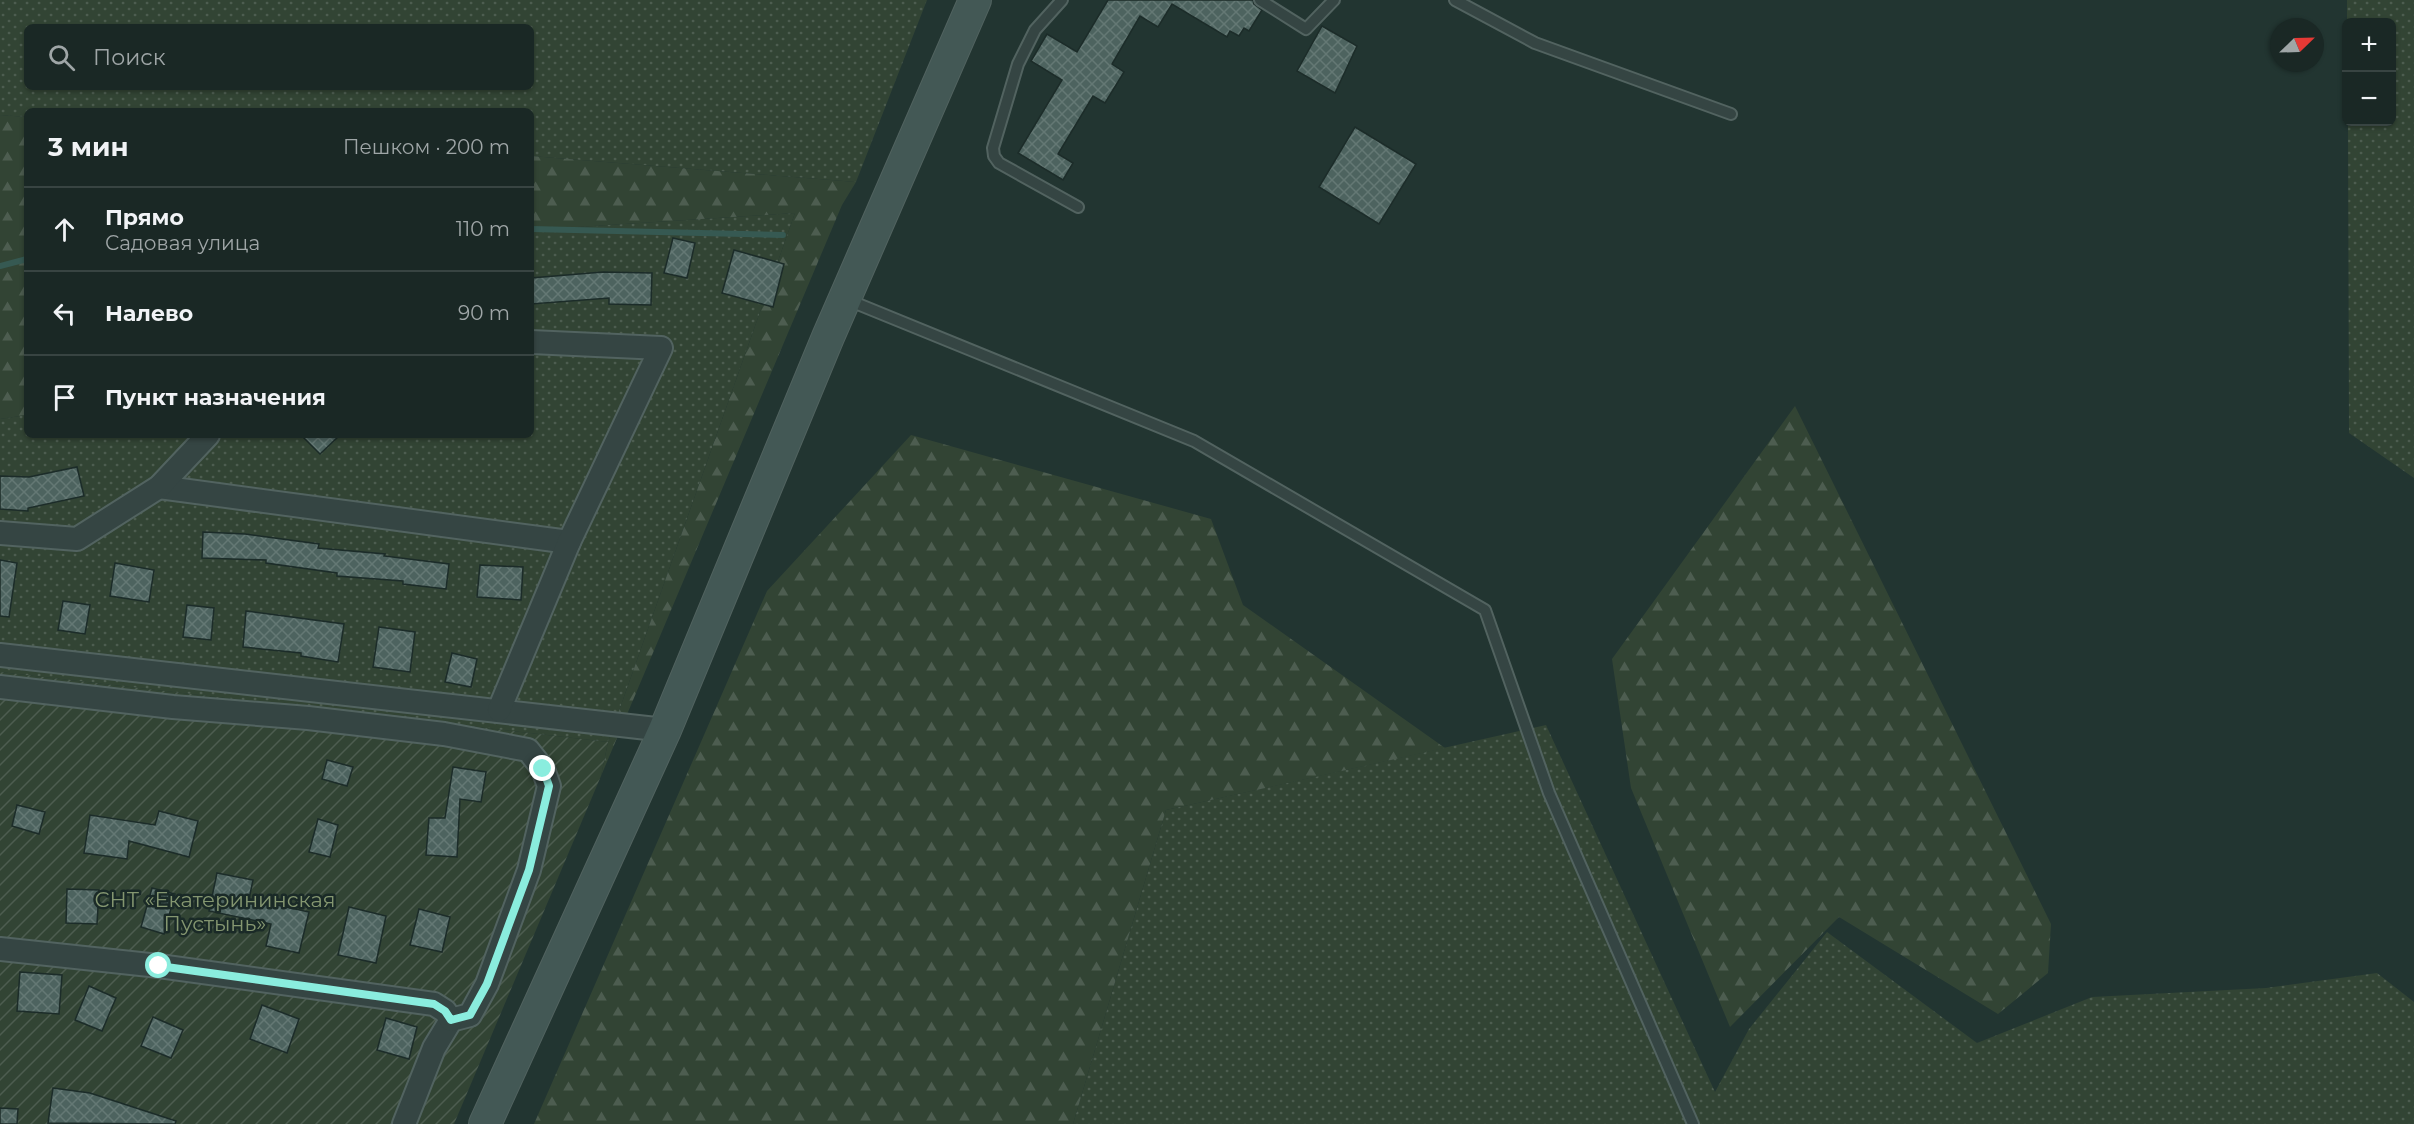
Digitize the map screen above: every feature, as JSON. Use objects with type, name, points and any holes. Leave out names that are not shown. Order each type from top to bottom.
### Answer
[{"type":"main road","points":[[485,1124],[665,730],[845,299],[975,0]]},
{"type":"street","points":[[499,710],[569,542],[661,348],[534,342]]},
{"type":"street","points":[[0,533],[76,539],[159,487],[205,438]]},
{"type":"street","points":[[159,487],[569,542]]},
{"type":"street","points":[[0,655],[665,730]]},
{"type":"street","points":[[0,687],[173,707],[308,718],[432,732],[528,750],[543,769],[549,786],[529,870],[487,984],[470,1015],[451,1020],[434,1048],[404,1124]]},
{"type":"street","points":[[0,949],[159,966],[434,1004],[445,1011],[451,1020]]},
{"type":"lane","points":[[1062,0],[1035,30],[1018,64],[993,148],[999,163],[1078,207]]},
{"type":"lane","points":[[1260,0],[1306,29],[1334,0]]},
{"type":"lane","points":[[1455,0],[1535,43],[1731,114]]},
{"type":"lane","points":[[845,299],[1194,441],[1485,610],[1549,793],[1693,1124]]},
{"type":"green space","points":[[0,0],[927,0],[856,182],[534,156],[534,108],[24,108],[24,117],[0,115]]},
{"type":"green space","points":[[2347,0],[2414,0],[2414,478],[2349,433],[2348,126],[2396,126],[2396,18],[2347,18]]},
{"type":"green space","points":[[0,115],[24,117],[24,415],[0,419]]},
{"type":"green space","points":[[534,156],[856,182],[842,205],[601,776],[608,742],[795,213],[534,230]]},
{"type":"green space","points":[[795,213],[608,742],[0,672],[0,419],[24,415],[24,438],[534,438],[534,230]]},
{"type":"green space","points":[[1795,406],[2051,924],[2048,973],[1998,1014],[1839,917],[1730,1027],[1631,788],[1612,659]]},
{"type":"green space","points":[[911,435],[1211,519],[1243,605],[1445,748],[1166,810],[1073,1124],[534,1124],[767,591]]},
{"type":"green space","name":"СНТ «Екатерининская Пустынь»","points":[[0,672],[608,742],[601,776],[454,1124],[0,1124]]},
{"type":"green space","points":[[1546,725],[1715,1092],[1749,1029],[1827,932],[1977,1043],[2092,997],[2266,988],[2377,973],[2414,1002],[2414,1124],[1073,1124],[1166,810]]},
{"type":"building","points":[[1108,0],[1253,0],[1254,4],[1262,10],[1249,31],[1244,28],[1239,36],[1230,31],[1227,37],[1172,4],[1158,27],[1140,16],[1112,64],[1124,72],[1105,103],[1093,96],[1058,154],[1073,163],[1063,180],[1018,153],[1062,80],[1031,61],[1047,34],[1077,52]]},
{"type":"building","points":[[1322,26],[1357,46],[1335,93],[1297,71]]},
{"type":"building","points":[[1355,127],[1416,164],[1379,224],[1319,187]]},
{"type":"building","points":[[673,238],[695,243],[687,278],[664,273]]},
{"type":"building","points":[[734,250],[784,264],[773,307],[722,293]]},
{"type":"building","points":[[603,272],[652,273],[651,305],[609,304],[609,298],[534,304],[534,278]]},
{"type":"building","points":[[304,438],[337,438],[320,454]]},
{"type":"building","points":[[77,467],[84,496],[28,508],[28,511],[0,509],[0,476],[29,477]]},
{"type":"building","points":[[203,532],[245,534],[319,544],[318,548],[385,554],[384,556],[449,564],[446,589],[403,584],[403,581],[337,576],[337,573],[266,563],[266,560],[202,558]]},
{"type":"building","points":[[0,560],[17,563],[9,617],[0,616]]},
{"type":"building","points":[[115,563],[154,570],[149,602],[110,596]]},
{"type":"building","points":[[480,565],[523,567],[521,600],[477,597]]},
{"type":"building","points":[[63,601],[90,605],[85,634],[58,630]]},
{"type":"building","points":[[187,605],[214,608],[211,640],[183,637]]},
{"type":"building","points":[[246,611],[344,624],[338,662],[301,656],[301,653],[243,647]]},
{"type":"building","points":[[379,627],[415,632],[410,672],[373,667]]},
{"type":"building","points":[[452,653],[477,659],[471,687],[445,682]]},
{"type":"building","points":[[327,760],[353,767],[347,786],[322,779]]},
{"type":"building","points":[[453,767],[486,772],[481,802],[460,799],[457,857],[426,855],[429,818],[445,818]]},
{"type":"building","points":[[17,805],[45,812],[39,834],[12,826]]},
{"type":"building","points":[[159,811],[198,821],[189,857],[129,841],[127,859],[84,853],[90,815],[155,825]]},
{"type":"building","points":[[318,819],[338,825],[330,857],[309,852]]},
{"type":"building","points":[[217,873],[253,880],[249,899],[309,912],[299,953],[266,946],[271,924],[209,911]]},
{"type":"building","points":[[152,888],[175,894],[164,934],[141,927]]},
{"type":"building","points":[[67,889],[99,890],[97,924],[66,923]]},
{"type":"building","points":[[349,907],[386,916],[376,963],[338,955]]},
{"type":"building","points":[[419,909],[450,917],[442,952],[410,945]]},
{"type":"building","points":[[20,972],[62,975],[59,1014],[17,1011]]},
{"type":"building","points":[[89,986],[116,998],[102,1031],[75,1020]]},
{"type":"building","points":[[262,1005],[299,1019],[287,1053],[250,1039]]},
{"type":"building","points":[[153,1017],[183,1030],[171,1058],[141,1046]]},
{"type":"building","points":[[386,1018],[417,1027],[409,1059],[377,1050]]},
{"type":"building","points":[[53,1088],[90,1093],[176,1121],[175,1124],[48,1123]]},
{"type":"building","points":[[0,1108],[18,1109],[17,1124],[0,1124]]},
{"type":"waterway","points":[[534,229],[783,235]]},
{"type":"waterway","points":[[0,266],[24,260]]},
{"type":"route","points":[[159,966],[434,1004],[445,1011],[451,1020],[470,1015],[487,984],[529,870],[549,786],[543,769]]}]
